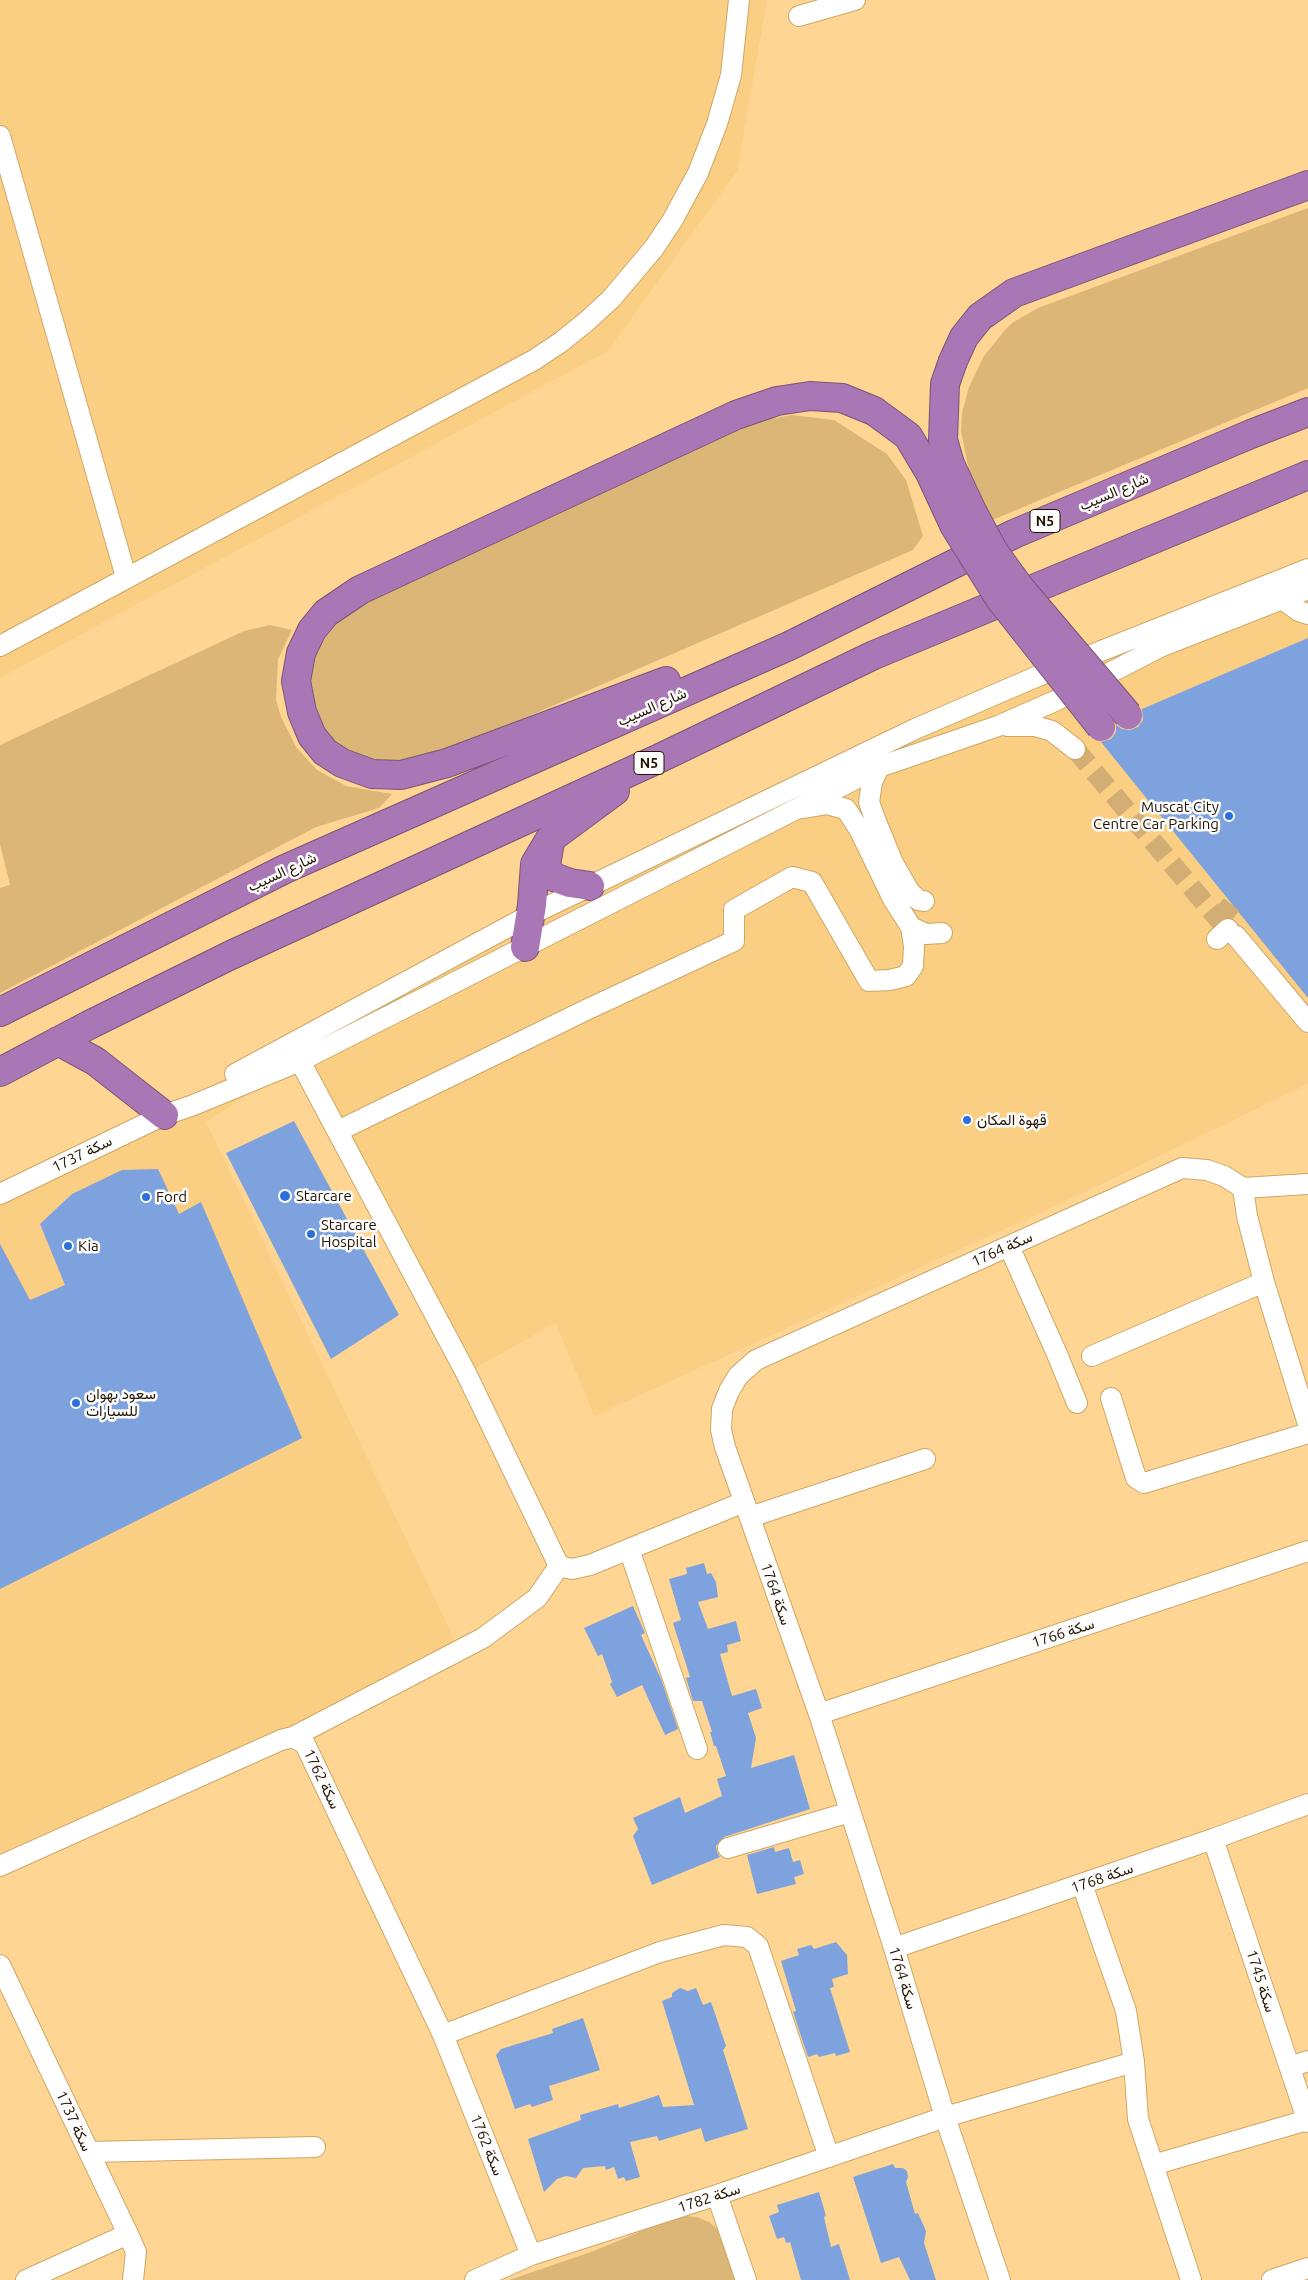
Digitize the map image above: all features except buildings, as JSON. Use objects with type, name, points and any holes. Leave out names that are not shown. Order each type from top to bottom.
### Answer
[{"type":"highway","points":[[1128,715],[1021,589],[994,552],[972,512],[950,464],[943,440],[945,384],[964,337],[980,317],[1014,293],[1308,185]]},
{"type":"highway","points":[[789,646],[757,647],[447,763],[401,775],[372,774],[342,763],[326,752],[312,736],[302,712],[296,681],[302,653],[312,630],[326,613],[369,585],[736,415],[777,401],[810,396],[842,398],[874,412],[908,436],[930,473],[964,541],[1000,599],[1101,727]]},
{"type":"highway","points":[[1251,434],[1308,402]]},
{"type":"highway","name":"شارع السيب","points":[[0,1012],[285,869],[789,646],[1014,534],[1251,434],[1308,412]]},
{"type":"highway","name":"N5","points":[[0,1072],[231,955],[660,758],[874,655],[1308,475]]},
{"type":"highway","points":[[525,947],[535,864],[550,839],[660,758]]},
{"type":"highway","points":[[550,839],[546,865],[551,876],[570,883],[590,886]]},
{"type":"highway","points":[[58,1041],[95,1061],[164,1115]]},
{"type":"street","points":[[0,646],[534,360],[561,342],[611,299],[654,248],[672,221],[698,173],[717,124],[730,75],[739,0]]},
{"type":"street","points":[[799,16],[855,0]]},
{"type":"street","points":[[0,136],[126,577]]},
{"type":"street","points":[[164,1115],[192,1095],[286,1048],[453,955],[530,915],[915,729],[1045,674],[1308,569]]},
{"type":"street","points":[[164,1115],[191,1106],[300,1060],[879,767],[998,726],[1055,701],[1160,647],[1308,589]]},
{"type":"street","points":[[1282,599],[1299,611],[1308,614]]},
{"type":"street","points":[[998,726],[1035,726],[1052,731],[1074,747],[1062,725],[1045,674]]},
{"type":"street","points":[[879,767],[872,782],[869,802],[872,811],[893,863],[909,891],[918,900],[924,901]]},
{"type":"street","points":[[338,1131],[595,1005],[734,941],[734,910],[792,877],[812,882],[869,981],[890,980],[906,976],[913,966],[914,946],[911,927],[893,899],[859,829],[846,809],[827,804],[790,811]]},
{"type":"street","points":[[911,927],[926,934],[942,933]]},
{"type":"street","points":[[1227,935],[1308,1022]]},
{"type":"street","points":[[300,1060],[466,1373],[559,1566]]},
{"type":"street","name":"سكة 1737","points":[[0,1194],[164,1115]]},
{"type":"street","name":"سكة 1764","points":[[1000,2280],[945,2117],[894,1948],[818,1714],[725,1447],[721,1430],[722,1409],[728,1391],[738,1376],[756,1360],[1182,1168],[1207,1170],[1224,1176],[1243,1188]]},
{"type":"street","points":[[1308,1184],[1243,1188],[1247,1216],[1264,1282],[1308,1424]]},
{"type":"street","points":[[1009,1246],[1058,1354],[1076,1403]]},
{"type":"street","points":[[1092,1356],[1264,1282]]},
{"type":"street","points":[[1110,1398],[1136,1478],[1144,1482],[1308,1433]]},
{"type":"street","points":[[559,1566],[572,1569],[581,1567],[747,1509],[925,1459]]},
{"type":"street","points":[[628,1549],[697,1749]]},
{"type":"street","name":"سكة 1766","points":[[818,1714],[1308,1551]]},
{"type":"street","points":[[293,1737],[483,1638],[537,1598],[559,1566]]},
{"type":"street","name":"سكة 1762","points":[[0,1866],[272,1744],[293,1737],[306,1744],[444,2035],[531,2255]]},
{"type":"street","name":"سكة 1768","points":[[894,1948],[1213,1839],[1308,1804]]},
{"type":"street","points":[[728,1848],[850,1812]]},
{"type":"street","name":"سكة 1745","points":[[1213,1839],[1299,2064],[1308,2121]]},
{"type":"street","points":[[1082,1884],[1126,2011],[1134,2062],[1138,2119],[1191,2280]]},
{"type":"street","points":[[444,2035],[660,1952],[724,1935],[747,1937],[758,1946],[829,2157]]},
{"type":"street","name":"سكة 1737","points":[[0,1965],[136,2252],[133,2280]]},
{"type":"street","name":"سكة 1782","points":[[475,2280],[531,2255],[717,2196],[945,2117],[1134,2062]]},
{"type":"street","points":[[1153,2165],[1308,2121]]},
{"type":"street","points":[[89,2152],[315,2147]]},
{"type":"street","points":[[717,2196],[746,2280]]},
{"type":"street","points":[[26,2280],[128,2234]]},
{"type":"street","points":[[1272,2280],[1308,2268]]},
{"type":"shaded area","points":[[0,0],[767,0],[737,171],[608,351],[0,678]]},
{"type":"shaded area","points":[[1308,208],[1308,388],[990,521],[971,480],[961,431],[962,413],[969,387],[984,356],[1012,323],[1038,308]]},
{"type":"shaded area","points":[[792,415],[834,420],[887,454],[906,480],[923,536],[913,550],[462,745],[419,758],[394,762],[377,761],[347,751],[334,743],[322,730],[309,697],[309,679],[313,662],[326,636],[341,619],[366,600],[748,423]]},
{"type":"shaded area","points":[[1308,569],[1308,1084],[1066,1201],[594,1416],[556,1323],[466,1373],[300,1061],[206,1122],[457,1645],[293,1737],[0,1866],[0,1194],[164,1115],[192,1095],[741,814]]},
{"type":"shaded area","points":[[270,625],[292,630],[278,659],[276,700],[281,717],[296,747],[317,770],[346,786],[392,794],[379,808],[316,827],[0,993],[0,888],[10,885],[0,844],[0,745],[244,631]]},
{"type":"shaded area","points":[[684,2216],[697,2217],[709,2222],[720,2231],[739,2280],[509,2280],[594,2251],[670,2219]]},
{"type":"tunnel","points":[[1075,749],[1219,920],[1236,936]]},
{"type":"tunnel","points":[[1219,920],[1232,904]]},
{"type":"place","name":"Muscat City Centre Car Parking","points":[[1229,816]]},
{"type":"place","name":"قهوة المكان","points":[[967,1120]]},
{"type":"place","name":"Starcare","points":[[285,1196]]},
{"type":"place","name":"Ford","points":[[146,1197]]},
{"type":"place","name":"Starcare Hospital","points":[[311,1234]]},
{"type":"place","name":"Kia","points":[[68,1246]]},
{"type":"place","name":"سعود بهوان للسيارات","points":[[76,1403]]}]
